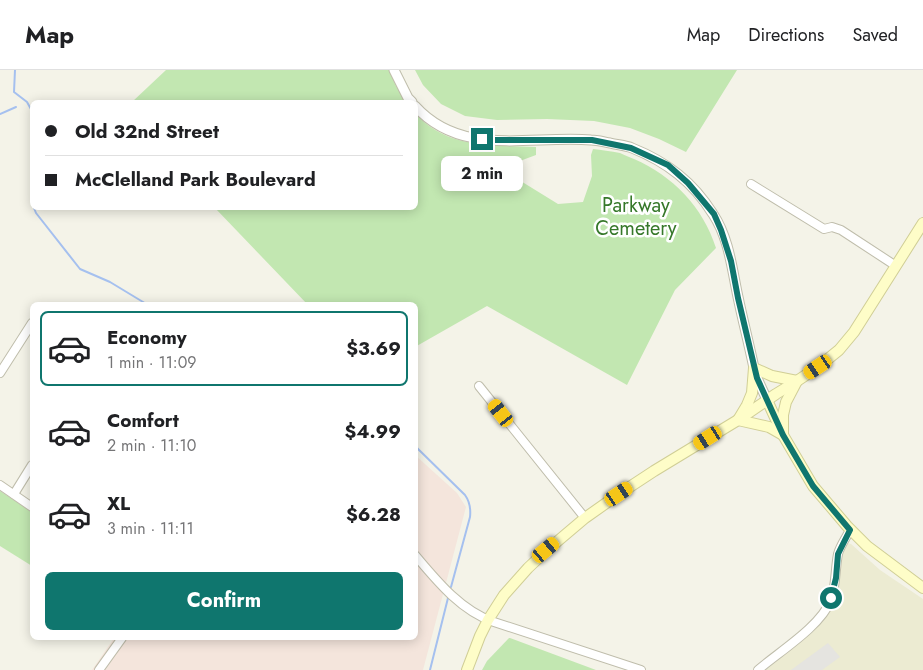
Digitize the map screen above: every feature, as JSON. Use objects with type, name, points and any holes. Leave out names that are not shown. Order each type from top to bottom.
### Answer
[{"type":"main road","points":[[467,670],[480,636],[504,595],[546,550],[585,518],[654,471],[738,420],[797,381],[839,350],[854,332],[923,223]]},
{"type":"main road","points":[[738,420],[747,406],[752,393],[754,368],[772,376],[797,381]]},
{"type":"main road","points":[[783,435],[783,415],[786,402],[797,381]]},
{"type":"main road","points":[[767,400],[783,435],[813,486],[850,530],[875,553],[923,588]]},
{"type":"main road","points":[[738,420],[769,427],[783,435]]},
{"type":"street","points":[[394,70],[410,100]]},
{"type":"street","points":[[418,109],[436,124],[452,133],[470,138],[495,140],[592,140],[631,148],[668,165],[697,193],[714,214],[721,230],[731,261],[754,368],[767,400]]},
{"type":"street","points":[[751,184],[824,229],[832,227],[841,230],[896,266]]},
{"type":"street","points":[[0,373],[30,326]]},
{"type":"street","points":[[479,386],[585,518]]},
{"type":"street","points":[[14,494],[30,468]]},
{"type":"street","points":[[0,485],[30,506]]},
{"type":"street","points":[[758,670],[810,627],[825,611],[833,592],[838,554],[850,530]]},
{"type":"street","points":[[418,558],[462,605],[478,615],[488,620],[641,670]]},
{"type":"street","points":[[99,670],[121,640]]},
{"type":"shaded area","points":[[418,458],[457,493],[466,507],[423,670],[92,670],[113,640],[418,640]]},
{"type":"shaded area","points":[[847,543],[851,544],[880,570],[923,599],[923,670],[762,670],[818,625],[829,612],[838,586],[844,548]]},
{"type":"shaded area","points":[[828,643],[840,657],[822,670],[791,670]]},
{"type":"green space","points":[[166,70],[389,70],[405,100],[134,100]]},
{"type":"green space","points":[[415,70],[737,70],[686,152],[630,128],[594,121],[547,119],[497,120],[465,116],[441,104],[423,85]]},
{"type":"green space","name":"Parkway Cemetery","points":[[418,116],[441,133],[471,143],[536,147],[536,155],[509,165],[511,175],[558,204],[583,202],[592,176],[591,155],[593,149],[620,153],[634,159],[661,174],[685,194],[703,219],[716,248],[675,290],[627,385],[487,306],[418,345],[418,302],[305,302],[217,210],[418,210]]},
{"type":"green space","points":[[0,491],[30,511],[30,565],[0,546]]},
{"type":"green space","points":[[509,638],[596,670],[482,670],[487,661]]},
{"type":"waterway","points":[[15,70],[14,92],[27,102],[30,107]]},
{"type":"waterway","points":[[0,114],[16,107]]},
{"type":"waterway","points":[[35,210],[80,269],[110,282],[143,302]]},
{"type":"waterway","points":[[418,449],[465,495],[470,505],[470,517],[451,587]]},
{"type":"waterway","points":[[430,670],[448,598]]},
{"type":"route","points":[[482,139],[592,140],[631,148],[668,165],[688,183],[714,214],[731,261],[757,378],[783,435],[813,486],[850,530],[838,554],[836,578],[831,598]]}]
